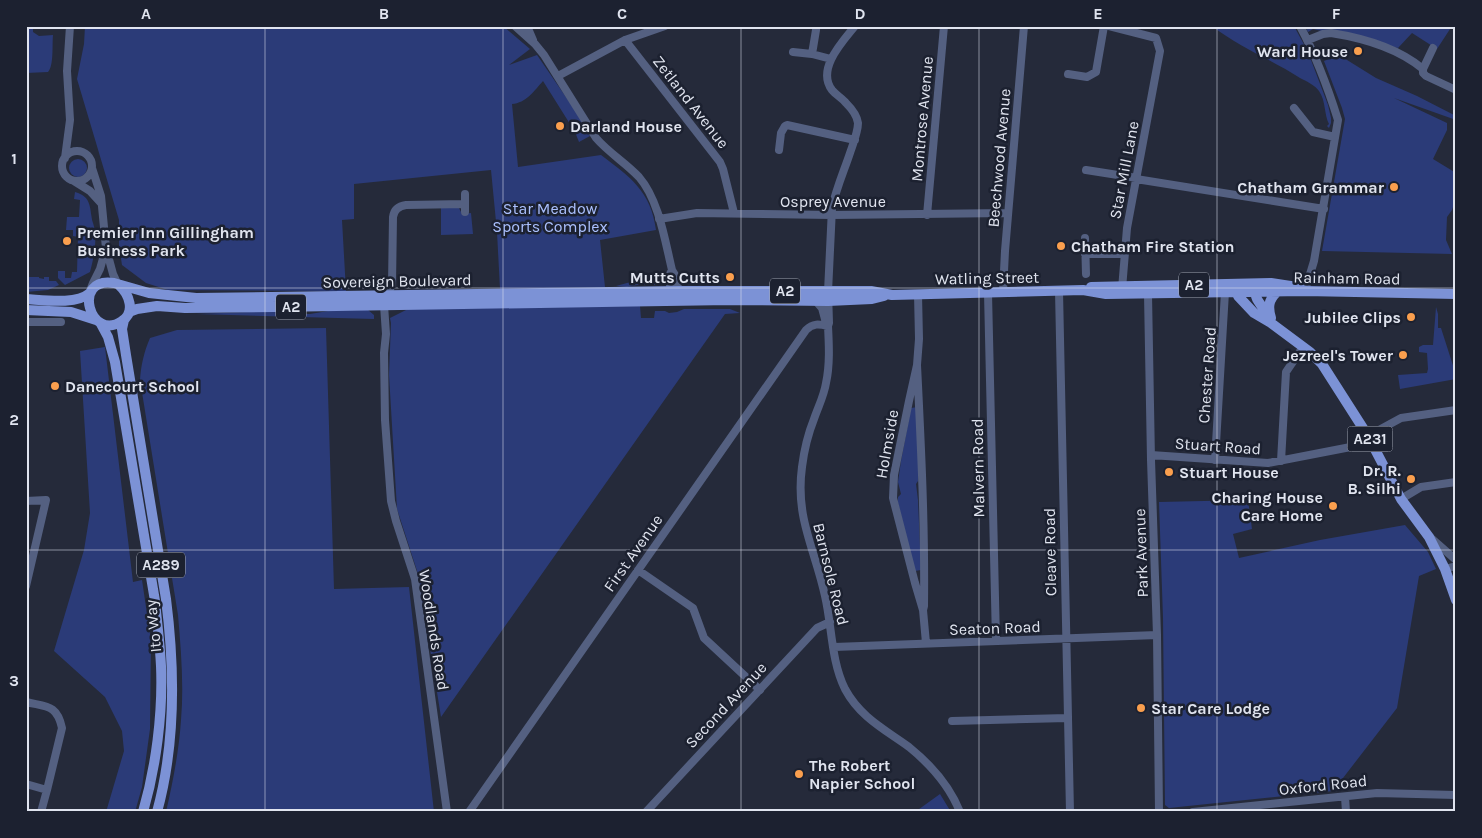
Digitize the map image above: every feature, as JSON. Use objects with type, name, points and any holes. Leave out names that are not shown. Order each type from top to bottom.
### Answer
[{"type":"main road","points":[[26,299],[71,300],[85,297],[96,286],[109,283],[118,285],[124,290],[130,305],[126,316],[114,325],[71,312],[26,310]]},
{"type":"main road","name":"Watling Street","points":[[1122,290],[1255,288],[1271,283],[1297,287],[1305,291]]},
{"type":"main road","name":"Sovereign Boulevard","points":[[118,285],[149,293],[184,298],[314,297],[386,300]]},
{"type":"main road","name":"Watling Street","points":[[674,296],[828,296],[872,299],[892,295],[1059,291],[1083,290],[1092,287],[1148,294],[1238,292]]},
{"type":"main road","name":"Rainham Road","points":[[1238,292],[1255,288],[1277,292],[1456,294]]},
{"type":"main road","name":"A231","points":[[1255,288],[1257,299],[1271,324]]},
{"type":"main road","name":"A231","points":[[1238,292],[1238,296],[1254,313],[1303,347],[1322,364],[1369,439],[1401,499],[1429,537],[1456,600]]},
{"type":"main road","points":[[1271,324],[1269,307],[1271,299],[1277,292]]},
{"type":"main road","points":[[90,293],[88,300],[89,309],[99,322]]},
{"type":"main road","name":"Sovereign Boulevard","points":[[126,316],[137,309],[157,306],[185,308],[274,307],[386,300],[674,296]]},
{"type":"main road","name":"Watling Street","points":[[674,296],[816,300],[828,296]]},
{"type":"main road","name":"Ito Way","points":[[126,316],[122,329],[170,632],[172,703],[163,790],[157,812]]},
{"type":"main road","name":"Ito Way","points":[[99,322],[110,342],[115,362],[155,601],[161,668],[158,734],[149,790],[143,812]]},
{"type":"street","points":[[70,26],[67,63],[70,110],[69,133],[62,165],[63,171],[66,176],[89,190],[101,203]]},
{"type":"street","points":[[514,26],[544,54],[604,148],[630,169],[646,186],[659,219],[672,270],[670,274],[674,296]]},
{"type":"street","points":[[527,26],[535,44]]},
{"type":"street","points":[[558,76],[625,40],[665,26]]},
{"type":"street","name":"Montrose Avenue","points":[[927,215],[944,26]]},
{"type":"street","name":"Beechwood Avenue","points":[[1003,292],[1004,252],[1024,26]]},
{"type":"street","points":[[1068,74],[1087,77],[1096,72],[1104,26]]},
{"type":"street","name":"Star Mill Lane","points":[[1109,26],[1156,38],[1160,51],[1127,228],[1122,290]]},
{"type":"street","points":[[1300,26],[1308,40],[1338,120],[1314,261],[1305,291]]},
{"type":"street","points":[[793,52],[831,59],[853,29],[844,27]]},
{"type":"street","points":[[812,54],[816,30]]},
{"type":"street","points":[[1308,40],[1325,33],[1346,36],[1384,47],[1415,61],[1423,69],[1423,73],[1426,76],[1456,90]]},
{"type":"street","name":"Zetland Avenue","points":[[625,40],[720,162],[724,169],[734,213]]},
{"type":"street","points":[[1423,69],[1433,48]]},
{"type":"street","name":"Barnsole Road","points":[[831,59],[828,70],[828,84],[832,91],[842,98],[855,114],[858,123],[855,140],[834,198],[828,296],[828,364],[826,383],[806,443],[802,467],[800,491],[805,527],[824,590],[838,669],[845,688],[862,713],[919,756],[950,792],[960,812]]},
{"type":"street","points":[[1294,108],[1313,132],[1335,137]]},
{"type":"street","points":[[779,150],[781,132],[787,125],[855,140]]},
{"type":"street","points":[[69,133],[72,144],[79,152]]},
{"type":"street","points":[[65,158],[71,153],[79,152],[89,157],[101,196],[106,248],[118,285]]},
{"type":"street","points":[[73,181],[86,179],[90,175],[92,168]]},
{"type":"street","points":[[1086,170],[1324,209]]},
{"type":"street","name":"Woodlands Road","points":[[448,812],[415,579],[391,501],[385,420],[384,353],[386,300],[392,285],[393,217],[395,210],[406,205],[465,208],[465,194]]},
{"type":"street","name":"Osprey Avenue","points":[[659,219],[695,213],[832,215],[1008,214]]},
{"type":"street","points":[[1085,238],[1086,274]]},
{"type":"street","points":[[90,293],[106,248]]},
{"type":"street","points":[[1085,254],[1124,254]]},
{"type":"street","name":"Cleave Road","points":[[1059,291],[1070,812]]},
{"type":"street","name":"Chester Road","points":[[1215,460],[1226,292]]},
{"type":"street","name":"Malvern Road","points":[[988,293],[996,641]]},
{"type":"street","name":"Holmside","points":[[918,294],[917,365],[925,578],[923,610]]},
{"type":"street","name":"Park Avenue","points":[[1148,294],[1157,635],[1159,812]]},
{"type":"street","name":"Barnsole Road","points":[[816,300],[821,307],[828,326]]},
{"type":"street","points":[[26,322],[61,322]]},
{"type":"street","points":[[39,322],[40,332]]},
{"type":"street","name":"First Avenue","points":[[469,812],[806,330],[818,324],[828,326]]},
{"type":"street","points":[[1281,461],[1286,372],[1303,347]]},
{"type":"street","name":"Holmside","points":[[917,365],[894,475],[893,498],[923,610],[926,643]]},
{"type":"street","name":"Holmside","points":[[909,401],[919,402]]},
{"type":"street","name":"Stuart Road","points":[[1151,455],[1264,463],[1281,461],[1361,445],[1399,418],[1456,410]]},
{"type":"street","points":[[1401,499],[1421,488],[1456,482]]},
{"type":"street","points":[[26,501],[46,500],[29,559],[26,586]]},
{"type":"street","points":[[1429,537],[1456,560]]},
{"type":"street","points":[[1443,566],[1450,559],[1456,560]]},
{"type":"street","points":[[1443,566],[1456,566]]},
{"type":"street","points":[[638,570],[693,608],[704,638],[760,690]]},
{"type":"street","points":[[914,579],[925,578]]},
{"type":"street","name":"Second Avenue","points":[[646,812],[817,628],[830,622]]},
{"type":"street","name":"Seaton Road","points":[[834,647],[1157,635]]},
{"type":"street","points":[[26,702],[53,709],[60,718],[62,728],[41,812]]},
{"type":"street","points":[[952,721],[1068,718]]},
{"type":"street","points":[[26,784],[47,790]]},
{"type":"street","name":"Oxford Road","points":[[1193,812],[1382,793],[1456,795]]},
{"type":"street","points":[[1344,797],[1346,812]]},
{"type":"green space","name":"Star Meadow Sports Complex","points":[[85,26],[503,26],[530,49],[509,65],[537,55],[579,116],[590,136],[579,142],[575,132],[543,81],[526,99],[512,104],[518,167],[601,155],[638,186],[649,205],[656,230],[600,240],[605,287],[500,289],[491,170],[354,184],[354,219],[342,220],[346,291],[168,290],[146,283],[122,265],[119,246],[119,220],[77,79],[84,44]]},
{"type":"green space","points":[[1212,26],[1294,26],[1308,52],[1328,105],[1331,118],[1329,128],[1327,126],[1329,124],[1323,99],[1316,87]]},
{"type":"green space","points":[[1305,26],[1452,26],[1437,49],[1412,33],[1398,48],[1313,29],[1308,32]]},
{"type":"green space","points":[[26,28],[33,28],[33,32],[39,36],[53,35],[52,60],[48,72],[26,73]]},
{"type":"green space","name":"Chatham Grammar","points":[[1339,55],[1376,78],[1456,116],[1456,120],[1394,98],[1447,123],[1447,130],[1433,159],[1456,173],[1456,198],[1452,210],[1447,217],[1446,240],[1452,254],[1322,251],[1345,119],[1324,61]]},
{"type":"green space","points":[[78,159],[84,162],[87,168],[84,174],[78,177],[72,174],[69,168],[72,162]]},
{"type":"green space","points":[[75,192],[88,200],[95,235],[95,248],[90,272],[65,285],[58,278],[58,271],[65,271],[65,278],[71,278],[72,272],[77,272],[78,237],[73,236],[73,230],[66,230],[67,217],[79,217],[80,200],[74,199]]},
{"type":"green space","points":[[441,208],[459,208],[462,214],[471,213],[473,234],[441,235]]},
{"type":"green space","points":[[656,275],[663,275],[664,280],[657,285],[616,286]]},
{"type":"green space","points":[[26,277],[44,279],[44,277],[49,277],[49,281],[56,281],[59,285],[48,290],[26,292]]},
{"type":"green space","points":[[640,306],[641,318],[654,318],[655,311],[669,313],[684,309],[730,309],[740,313],[725,314],[441,717],[418,574],[397,509],[389,375],[390,318],[408,309]]},
{"type":"green space","points":[[1436,307],[1438,328],[1441,328],[1456,379],[1400,389],[1398,375],[1427,373],[1427,353],[1419,352],[1419,347],[1433,345]]},
{"type":"green space","points":[[368,310],[374,315],[374,319],[196,314],[278,311],[310,314],[328,311]]},
{"type":"green space","points":[[326,328],[334,589],[409,587],[434,812],[166,812],[180,732],[182,668],[178,615],[140,380],[146,348],[150,338],[177,330]]},
{"type":"green space","points":[[105,347],[133,582],[142,580],[151,641],[150,729],[142,787],[135,812],[106,812],[124,751],[122,731],[105,697],[54,651],[84,550],[90,513],[80,351]]},
{"type":"green space","points":[[918,407],[918,481],[916,484],[921,570],[915,571],[898,503],[898,497],[901,494],[898,482],[911,408]]},
{"type":"green space","points":[[1248,500],[1252,529],[1233,534],[1239,558],[1320,540],[1405,525],[1428,552],[1436,569],[1419,576],[1397,708],[1333,791],[1169,808],[1165,805],[1163,618],[1159,502]]},
{"type":"green space","points":[[940,794],[951,812],[915,812]]},
{"type":"place","name":"Ward House","points":[[1358,51]]},
{"type":"place","name":"Darland House","points":[[560,126]]},
{"type":"place","name":"Chatham Grammar","points":[[1394,187]]},
{"type":"place","name":"Premier Inn Gillingham Business Park","points":[[67,241]]},
{"type":"place","name":"Chatham Fire Station","points":[[1061,246]]},
{"type":"place","name":"Mutts Cutts","points":[[730,277]]},
{"type":"place","name":"Jubilee Clips","points":[[1411,317]]},
{"type":"place","name":"Jezreel's Tower","points":[[1403,355]]},
{"type":"place","name":"Danecourt School","points":[[55,386]]},
{"type":"place","name":"Stuart House","points":[[1169,472]]},
{"type":"place","name":"Dr. R. B. Silhi","points":[[1411,479]]},
{"type":"place","name":"Charing House Care Home","points":[[1333,506]]},
{"type":"place","name":"Star Care Lodge","points":[[1141,708]]},
{"type":"place","name":"The Robert Napier School","points":[[799,774]]}]
